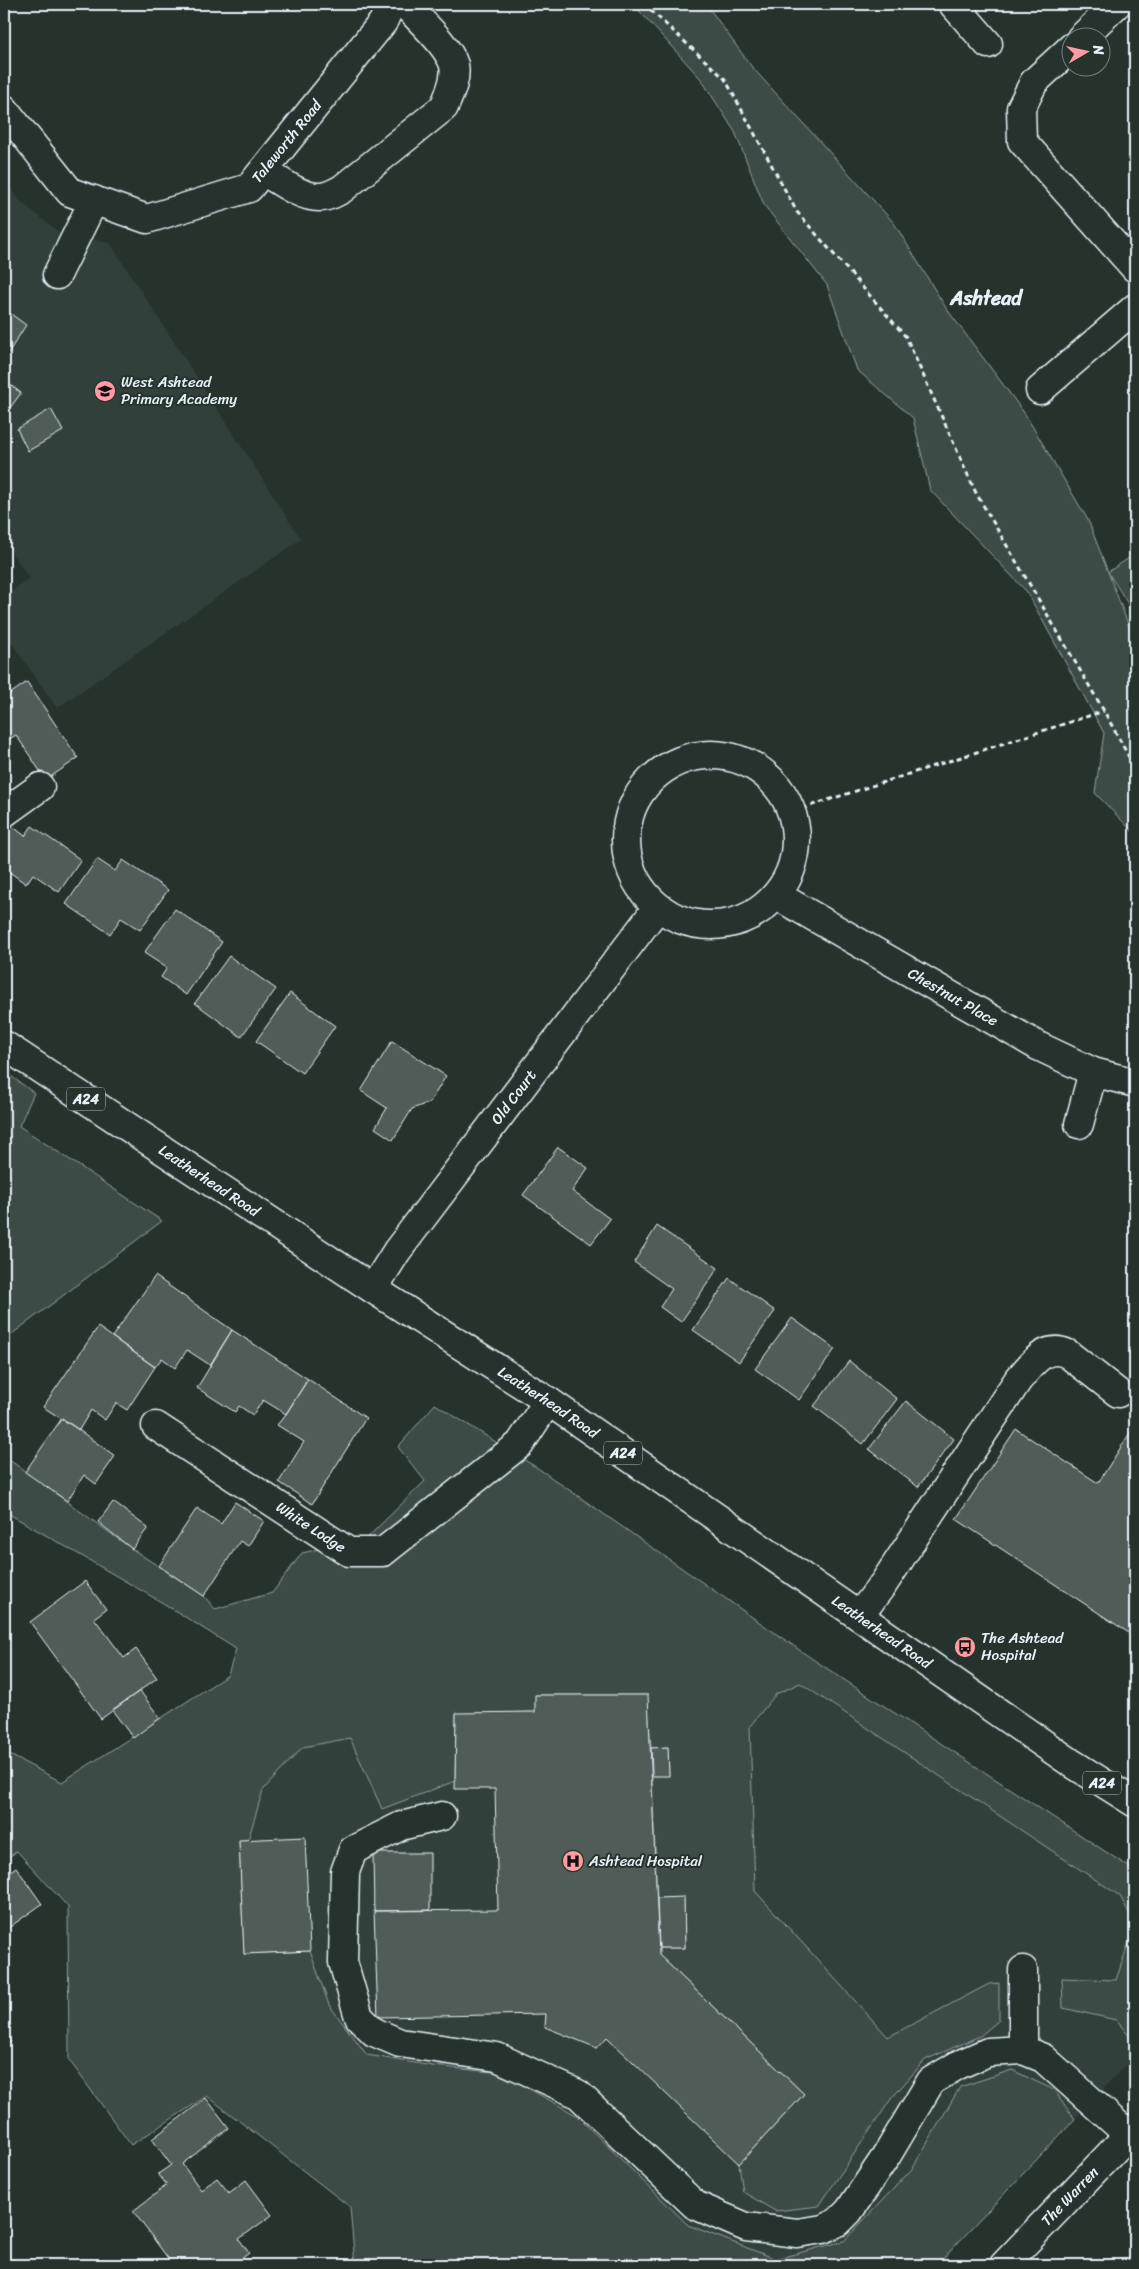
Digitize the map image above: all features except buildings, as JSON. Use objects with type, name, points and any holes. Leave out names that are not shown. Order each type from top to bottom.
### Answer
[{"type":"main road","name":"Taleworth Road","points":[[4,109],[70,192],[147,219],[249,188],[383,22],[391,4]]},
{"type":"main road","points":[[262,171],[301,192],[319,198],[331,195],[342,189],[444,107],[452,88],[454,66],[444,47],[405,4]]},
{"type":"main road","points":[[953,4],[988,44]]},
{"type":"main road","points":[[1092,28],[1118,4]]},
{"type":"main road","points":[[1062,55],[1034,82],[1021,108],[1022,140],[1135,268]]},
{"type":"main road","points":[[57,275],[94,200]]},
{"type":"main road","points":[[1040,390],[1135,308]]},
{"type":"main road","points":[[727,754],[768,773],[794,811],[797,856],[778,896],[741,922],[697,926],[657,908],[630,870],[625,825],[644,784],[682,757],[727,754]]},
{"type":"main road","points":[[4,813],[40,787]]},
{"type":"main road","name":"Chestnut Place","points":[[778,896],[1038,1046],[1093,1072],[1135,1083]]},
{"type":"main road","name":"Old Court","points":[[373,1289],[397,1251],[657,908]]},
{"type":"main road","name":"Leatherhead Road","points":[[4,1045],[373,1289],[548,1401],[1070,1762],[1133,1796]]},
{"type":"main road","points":[[1079,1124],[1093,1072]]},
{"type":"main road","points":[[859,1616],[884,1583],[1018,1380],[1043,1353],[1060,1350],[1068,1354],[1118,1392]]},
{"type":"main road","name":"White Lodge","points":[[156,1426],[349,1552],[383,1552],[520,1444],[548,1401]]},
{"type":"main road","points":[[442,1816],[401,1826],[352,1850],[345,1872],[343,1962],[359,2017],[374,2032],[400,2043],[497,2058],[578,2094],[695,2205],[746,2227],[797,2232],[823,2229],[838,2222],[849,2211],[887,2154],[931,2081],[958,2065],[988,2052],[1023,2050],[1043,2058],[1132,2131]]},
{"type":"main road","points":[[1023,1970],[1023,2050]]},
{"type":"main road","name":"The Warren","points":[[1004,2265],[1132,2131]]},
{"type":"path","points":[[644,4],[724,80],[797,212],[906,337],[976,493],[1104,711],[1135,768]]},
{"type":"path","points":[[794,811],[1104,711]]},
{"type":"shaded area","points":[[633,4],[706,4],[751,66],[894,223],[946,308],[1025,414],[1088,520],[1135,642],[1135,834],[1095,793],[1104,733],[1027,592],[930,490],[913,418],[857,370],[827,285],[764,205],[735,132],[701,79]]},
{"type":"shaded area","name":"West Ashtead Primary Academy","points":[[4,180],[20,201],[61,234],[110,243],[301,539],[57,708],[4,632],[4,597],[29,578],[4,541]]},
{"type":"shaded area","points":[[1135,554],[1135,615],[1108,572]]},
{"type":"shaded area","points":[[4,1071],[34,1093],[19,1126],[162,1221],[4,1340]]},
{"type":"shaded area","points":[[435,1404],[539,1469],[811,1658],[1135,1871],[1135,1924],[1120,1896],[800,1683],[776,1694],[750,1726],[755,1891],[888,2037],[989,1984],[999,1983],[999,2020],[980,2036],[925,2060],[891,2099],[819,2206],[775,2211],[743,2192],[739,2164],[804,2094],[659,1955],[659,1948],[685,1948],[684,1898],[657,1898],[652,1776],[669,1775],[668,1747],[651,1748],[647,1695],[536,1695],[535,1712],[456,1714],[455,1781],[382,1809],[350,1738],[303,1747],[263,1790],[248,1840],[239,1841],[244,1954],[310,1951],[329,2005],[367,2055],[433,2066],[501,2073],[576,2115],[688,2225],[776,2259],[844,2241],[912,2169],[960,2087],[1012,2070],[1054,2090],[1075,2119],[937,2265],[355,2265],[350,2207],[207,2096],[131,2145],[69,2060],[68,1907],[17,1851],[4,1861],[4,1752],[62,1782],[228,1675],[236,1649],[163,1603],[4,1511],[4,1456],[132,1549],[204,1596],[215,1609],[272,1593],[302,1553],[368,1537],[425,1481],[398,1447]]},
{"type":"shaded area","name":"Ashtead Hospital","points":[[539,1469],[811,1658],[1135,1871],[1135,2055],[937,2265],[431,2265],[17,1851]]},
{"type":"shaded area","points":[[1135,1924],[1135,2043],[1116,2020],[1063,2008],[1062,1978],[1116,1980]]},
{"type":"place","name":"West Ashtead Primary Academy","points":[[105,391]]},
{"type":"place","name":"The Ashtead Hospital","points":[[965,1647]]},
{"type":"place","name":"Ashtead Hospital","points":[[573,1861]]},
{"type":"district","name":"Ashtead","points":[[986,298]]}]
